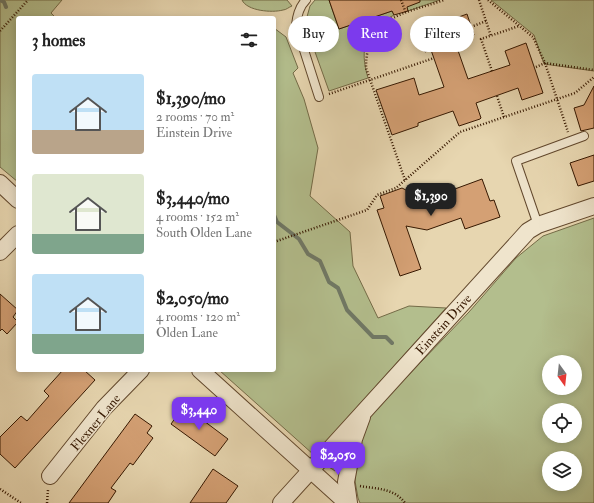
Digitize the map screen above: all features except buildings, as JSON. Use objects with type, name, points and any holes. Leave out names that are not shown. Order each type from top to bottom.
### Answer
[{"type":"street","points":[[0,183],[16,198]]},
{"type":"street","name":"Einstein Drive","points":[[281,503],[528,231],[538,225],[594,206]]},
{"type":"street","points":[[0,252],[16,236]]},
{"type":"street","name":"Flexner Lane","points":[[50,476],[104,408],[139,372]]},
{"type":"street","points":[[202,372],[348,503]]},
{"type":"street","points":[[348,503],[346,482],[354,439],[365,409]]},
{"type":"lane","points":[[306,0],[302,4],[297,14],[296,25],[320,97]]},
{"type":"lane","points":[[538,225],[516,160],[584,136]]},
{"type":"path","points":[[0,31],[28,0]]},
{"type":"path","points":[[401,0],[406,13]]},
{"type":"path","points":[[405,180],[366,68],[367,51],[370,40],[376,31],[390,18],[444,0]]},
{"type":"path","points":[[479,0],[491,36]]},
{"type":"path","points":[[488,0],[533,37],[545,63],[571,141]]},
{"type":"path","points":[[474,26],[486,21]]},
{"type":"path","points":[[492,71],[481,39],[520,26]]},
{"type":"path","points":[[320,97],[434,58]]},
{"type":"path","points":[[536,67],[545,63],[594,70]]},
{"type":"path","points":[[276,241],[367,210],[377,194],[396,188],[460,132],[575,92],[594,77]]},
{"type":"path","points":[[496,96],[504,117]]},
{"type":"path","points":[[346,482],[360,486],[388,490],[399,495],[405,503]]},
{"type":"path","points":[[0,489],[21,503]]},
{"type":"green space","points":[[0,0],[62,0],[51,13],[54,16],[16,16],[16,180],[0,167]]},
{"type":"green space","points":[[242,0],[287,0],[292,6],[284,10],[267,11],[249,7]]},
{"type":"green space","points":[[315,0],[329,0],[335,16],[307,16],[310,6]]},
{"type":"green space","points":[[404,0],[440,0],[408,11]]},
{"type":"green space","points":[[491,0],[594,0],[594,71],[544,64],[534,35]]},
{"type":"green space","points":[[392,11],[394,15],[392,16],[377,16]]},
{"type":"green space","points":[[347,26],[347,52],[365,52],[365,67],[368,78],[329,91],[315,52],[339,52],[339,29]]},
{"type":"green space","points":[[276,30],[286,37],[288,42],[288,52],[292,52],[298,68],[293,73],[304,99],[318,148],[310,196],[350,232],[353,266],[378,318],[409,306],[446,308],[314,455],[221,372],[276,372]]},
{"type":"green space","points":[[594,218],[594,503],[360,503],[355,481],[357,462],[361,436],[372,413],[469,312],[516,258],[543,236]]},
{"type":"green space","points":[[340,449],[346,451],[341,464],[335,471],[329,467]]},
{"type":"waterway","points":[[0,0],[4,2],[6,7]]},
{"type":"waterway","points":[[276,220],[299,239],[308,254],[320,261],[329,282],[338,288],[347,310],[373,337],[386,337],[392,343]]}]
